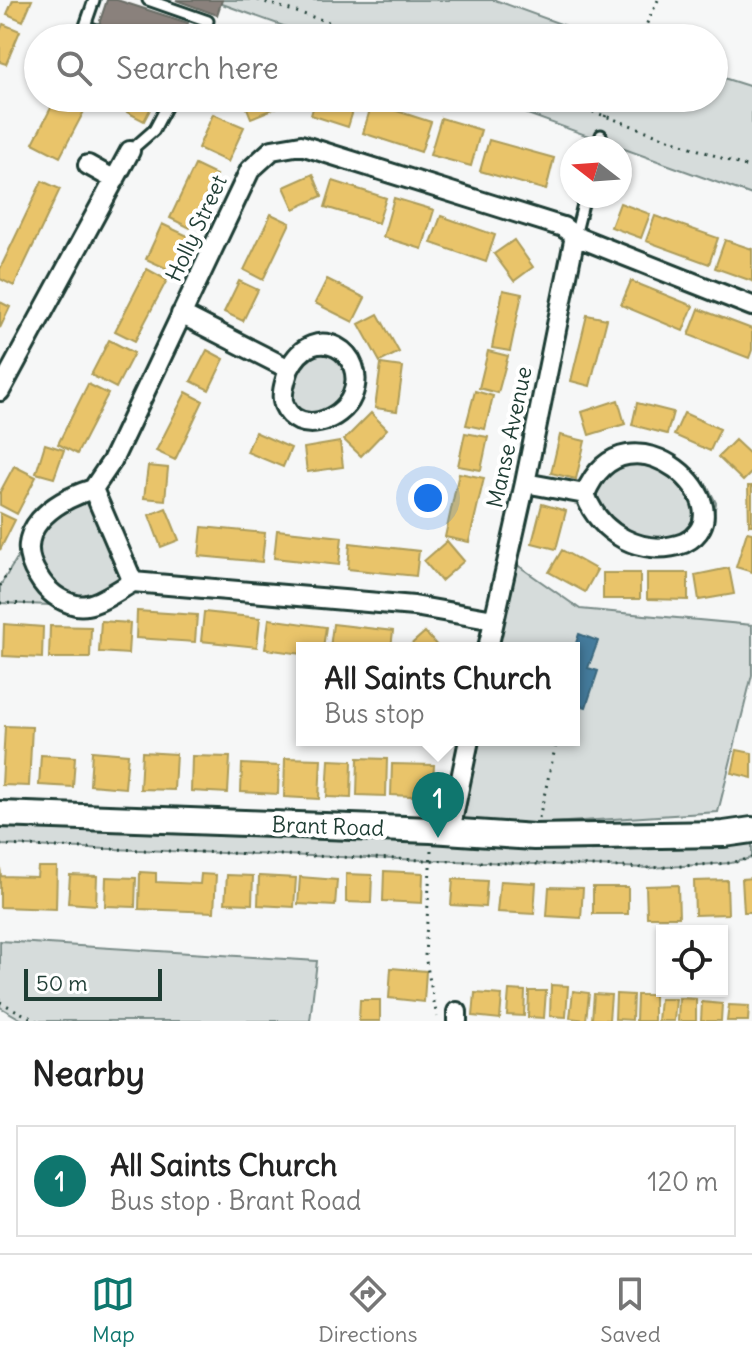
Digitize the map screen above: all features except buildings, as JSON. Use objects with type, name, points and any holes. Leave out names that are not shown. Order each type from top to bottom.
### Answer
[{"type":"street","name":"Holly Street","points":[[93,489],[112,461],[250,170],[272,150],[301,145],[563,227],[575,236],[752,306]]},
{"type":"street","points":[[0,391],[130,151]]},
{"type":"street","points":[[88,165],[115,180]]},
{"type":"street","name":"Manse Avenue","points":[[489,642],[575,236]]},
{"type":"street","points":[[181,314],[289,369]]},
{"type":"street","points":[[321,343],[335,347],[348,356],[356,374],[353,395],[332,419],[307,423],[295,418],[284,404],[283,385],[289,369],[296,354],[307,346],[321,343]]},
{"type":"street","points":[[525,483],[585,494],[604,525],[617,536],[636,544],[656,547],[683,544],[701,534],[713,520],[716,503],[707,485],[693,474],[671,460],[647,453],[635,453],[609,463],[591,480],[585,494]]},
{"type":"street","points":[[133,582],[93,489],[68,497],[44,514],[29,538],[30,565],[47,591],[77,606],[96,602],[133,582],[414,606],[494,620]]},
{"type":"street","points":[[441,830],[467,746]]},
{"type":"street","name":"Brant Road","points":[[0,814],[441,830],[534,837],[724,834],[752,830]]},
{"type":"lane","points":[[86,24],[94,0]]},
{"type":"lane","points":[[148,0],[208,21],[207,24]]},
{"type":"lane","points":[[130,151],[154,130],[164,112]]},
{"type":"lane","points":[[575,236],[582,208]]},
{"type":"path","points":[[258,0],[335,24]]},
{"type":"path","points":[[647,24],[658,0]]},
{"type":"path","points":[[594,112],[752,169]]},
{"type":"path","points":[[605,116],[607,112]]},
{"type":"path","points":[[534,837],[556,746]]},
{"type":"path","points":[[438,1021],[425,956],[430,861],[441,830]]},
{"type":"path","points":[[0,845],[650,868],[731,863],[752,858]]},
{"type":"path","points":[[0,1002],[37,1021]]},
{"type":"shaded area","points":[[211,0],[495,0],[561,24],[278,24]]},
{"type":"shaded area","points":[[728,79],[752,87],[752,195],[632,152],[632,136],[588,136],[522,112],[728,112]]},
{"type":"shaded area","points":[[307,346],[348,356],[353,395],[318,422],[284,404]]},
{"type":"shaded area","points":[[635,453],[693,474],[707,485],[716,503],[713,520],[701,534],[656,547],[604,525],[591,480]]},
{"type":"shaded area","points":[[93,489],[133,582],[77,606],[0,603],[0,586],[44,514]]},
{"type":"shaded area","points":[[516,564],[580,609],[752,625],[752,675],[718,812],[537,824],[460,822],[477,746],[580,746],[580,642],[499,642]]},
{"type":"shaded area","points":[[0,814],[752,830],[752,858],[731,863],[650,868],[0,845]]},
{"type":"shaded area","points":[[0,941],[317,961],[310,1021],[24,1021],[0,1007]]},
{"type":"place","name":"All Saints Church","points":[[438,838]]}]
